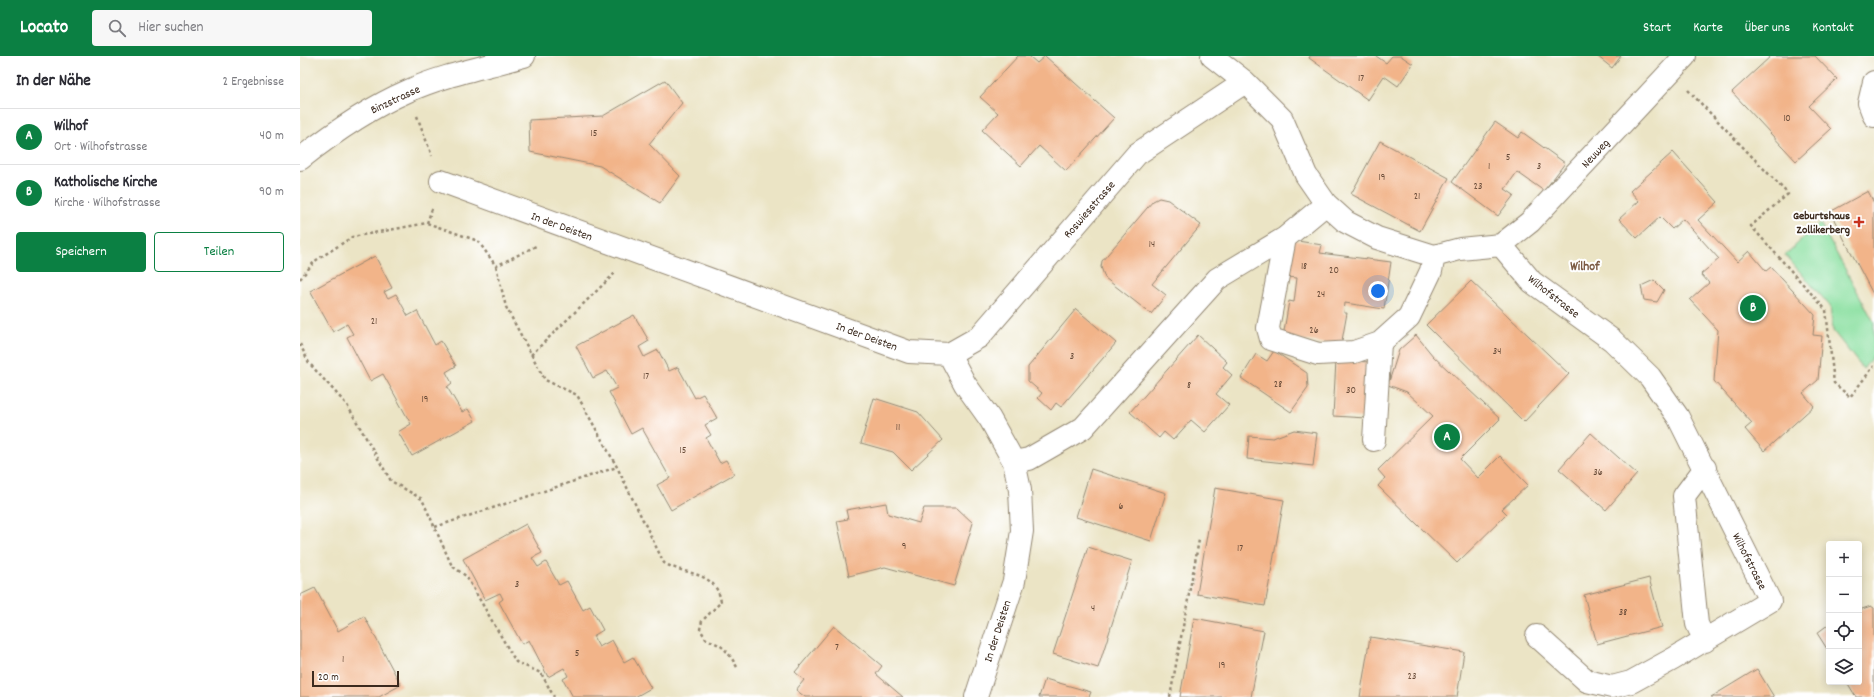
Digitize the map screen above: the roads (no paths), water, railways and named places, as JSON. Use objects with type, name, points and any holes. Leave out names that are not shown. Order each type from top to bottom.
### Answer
[{"type":"street","name":"Binzstrasse","points":[[300,159],[323,140],[366,113],[408,91],[524,56]]},
{"type":"street","points":[[1212,56],[1245,82],[1282,119],[1306,175],[1326,204],[1346,222],[1377,238],[1434,256],[1460,249],[1501,245]]},
{"type":"street","name":"Neuweg","points":[[1501,245],[1530,222],[1678,64]]},
{"type":"street","name":"Roswiesstrasse","points":[[949,354],[979,337],[1137,154],[1245,82]]},
{"type":"street","points":[[1874,82],[1869,103],[1874,116]]},
{"type":"street","name":"In der Deisten","points":[[441,180],[909,352],[949,354],[966,384],[990,419],[1014,462],[1020,490],[1022,531],[1015,574],[976,697]]},
{"type":"street","points":[[1014,462],[1029,459],[1083,428],[1217,279],[1285,238],[1326,204]]},
{"type":"street","points":[[1285,238],[1268,328],[1271,339],[1318,354],[1354,352],[1380,343],[1409,317],[1431,272],[1434,256]]},
{"type":"street","name":"Wilhofstrasse","points":[[1501,245],[1532,282],[1612,340],[1650,377],[1678,417],[1705,468],[1721,504],[1770,601],[1705,641]]},
{"type":"street","points":[[1374,440],[1380,343]]},
{"type":"street","points":[[1537,636],[1587,682],[1612,687],[1631,682],[1705,641],[1697,624],[1684,496],[1705,468]]},
{"type":"place","name":"Geburtshaus Zollikerberg","points":[[1859,222]]},
{"type":"place","name":"Katholische Kirche","points":[[1753,308]]},
{"type":"place","name":"Wilhof","points":[[1447,437]]},
{"type":"district","name":"Wilhof","points":[[1585,265]]}]
